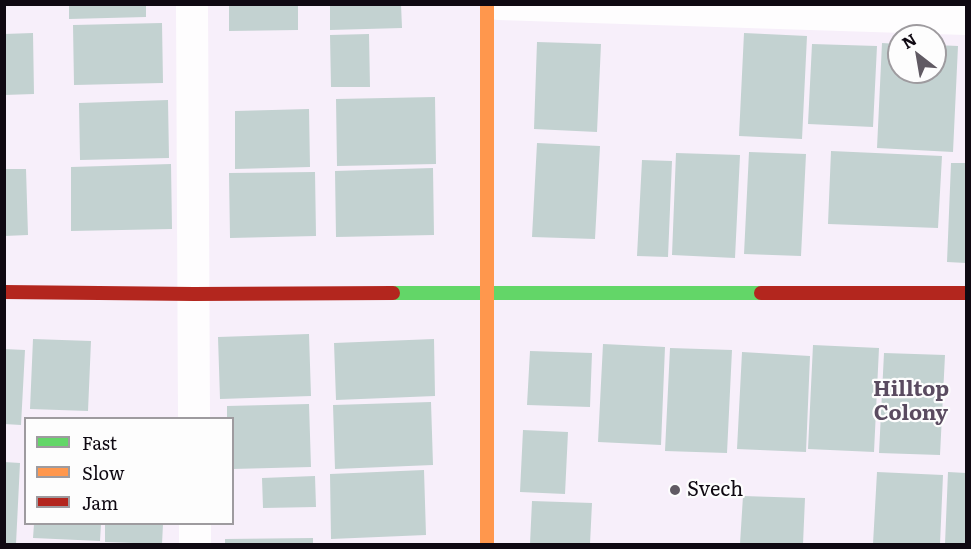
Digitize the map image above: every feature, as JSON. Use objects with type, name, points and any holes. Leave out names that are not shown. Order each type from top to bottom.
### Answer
[{"type":"street","points":[[192,4],[194,417]]},
{"type":"street","points":[[487,4],[487,544]]},
{"type":"street","points":[[499,4],[966,19]]},
{"type":"street","points":[[4,292],[194,294],[966,293]]},
{"type":"street","points":[[195,525],[195,544]]},
{"type":"building","points":[[69,4],[146,4],[146,17],[69,19]]},
{"type":"building","points":[[229,4],[298,4],[298,30],[229,31]]},
{"type":"building","points":[[330,4],[401,4],[402,28],[330,30]]},
{"type":"building","points":[[162,23],[163,83],[74,85],[73,25]]},
{"type":"building","points":[[33,33],[34,94],[4,95],[4,34]]},
{"type":"building","points":[[744,33],[807,36],[802,139],[739,136]]},
{"type":"building","points":[[369,34],[370,87],[331,87],[330,35]]},
{"type":"building","points":[[537,42],[601,44],[597,132],[534,129]]},
{"type":"building","points":[[882,43],[887,43],[887,84],[947,84],[947,46],[958,46],[953,152],[877,148]]},
{"type":"building","points":[[812,44],[877,46],[873,127],[808,124]]},
{"type":"building","points":[[435,97],[436,164],[337,166],[336,99]]},
{"type":"building","points":[[168,100],[169,158],[80,160],[79,103]]},
{"type":"building","points":[[309,109],[310,167],[235,169],[235,111]]},
{"type":"building","points":[[537,143],[600,146],[595,239],[532,237]]},
{"type":"building","points":[[831,151],[942,156],[938,228],[828,224]]},
{"type":"building","points":[[749,152],[806,154],[801,256],[744,254]]},
{"type":"building","points":[[676,153],[740,155],[735,258],[672,255]]},
{"type":"building","points":[[642,160],[672,161],[668,257],[637,256]]},
{"type":"building","points":[[951,163],[966,163],[966,263],[947,262]]},
{"type":"building","points":[[171,164],[172,229],[71,231],[71,167]]},
{"type":"building","points":[[433,168],[434,235],[336,237],[335,171]]},
{"type":"building","points":[[4,169],[26,169],[28,235],[4,236]]},
{"type":"building","points":[[315,172],[316,236],[230,238],[229,173]]},
{"type":"building","points":[[309,334],[311,396],[220,399],[218,337]]},
{"type":"building","points":[[33,339],[91,341],[88,411],[30,409]]},
{"type":"building","points":[[434,339],[435,396],[336,400],[334,343]]},
{"type":"building","points":[[603,344],[665,347],[661,445],[598,442]]},
{"type":"building","points":[[813,345],[879,348],[874,452],[808,449]]},
{"type":"building","points":[[670,348],[732,350],[727,453],[665,451]]},
{"type":"building","points":[[4,349],[25,350],[21,425],[4,424]]},
{"type":"building","points":[[530,351],[592,353],[590,407],[527,405]]},
{"type":"building","points":[[742,352],[810,356],[806,452],[737,449]]},
{"type":"building","points":[[884,353],[945,355],[940,455],[879,453]]},
{"type":"building","points":[[431,402],[433,465],[335,469],[333,405]]},
{"type":"building","points":[[309,404],[311,467],[234,469],[234,417],[227,417],[227,406]]},
{"type":"building","points":[[523,430],[568,432],[565,494],[520,492]]},
{"type":"building","points":[[4,462],[20,463],[16,544],[4,544]]},
{"type":"building","points":[[424,470],[426,535],[331,539],[330,474]]},
{"type":"building","points":[[877,472],[943,475],[940,544],[873,544]]},
{"type":"building","points":[[948,472],[966,473],[966,544],[945,544]]},
{"type":"building","points":[[315,476],[316,507],[263,508],[262,478]]},
{"type":"building","points":[[743,496],[805,498],[803,544],[740,544]]},
{"type":"building","points":[[532,501],[592,503],[590,544],[530,544]]},
{"type":"building","points":[[34,525],[101,525],[100,541],[33,538]]},
{"type":"building","points":[[105,525],[163,525],[162,544],[105,542]]},
{"type":"building","points":[[313,538],[313,544],[225,544],[225,539]]},
{"type":"traffic: fast","points":[[393,293],[761,293]]},
{"type":"traffic: slow","points":[[487,4],[487,544]]},
{"type":"traffic: jam","points":[[4,292],[393,293]]},
{"type":"traffic: jam","points":[[761,293],[966,293]]},
{"type":"place","name":"Svech","points":[[675,490]]},
{"type":"district","name":"Hilltop Colony","points":[[911,402]]}]
